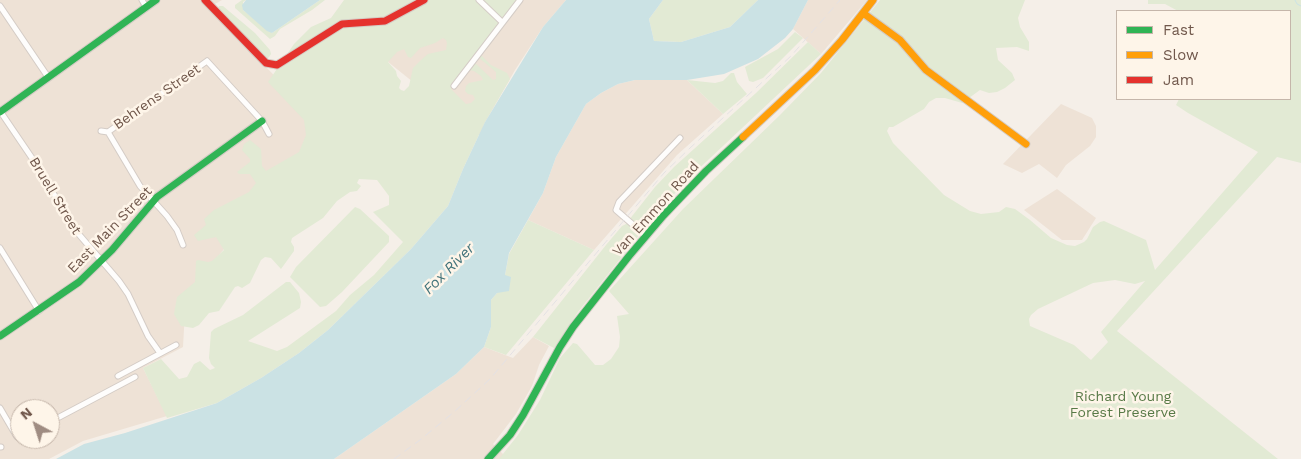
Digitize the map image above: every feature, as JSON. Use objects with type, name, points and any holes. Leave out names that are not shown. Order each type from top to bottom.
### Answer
[{"type":"street","points":[[142,0],[146,7]]},
{"type":"street","points":[[0,111],[156,0]]},
{"type":"street","points":[[206,0],[266,63],[277,65],[342,24],[385,21],[424,0]]},
{"type":"street","points":[[479,0],[502,22]]},
{"type":"street","points":[[454,86],[520,0]]},
{"type":"street","name":"Van Emmon Road","points":[[488,459],[524,414],[572,327],[646,236],[706,171],[815,70],[873,0]]},
{"type":"street","points":[[0,6],[48,77]]},
{"type":"street","points":[[863,13],[900,40],[926,70],[1026,144]]},
{"type":"street","name":"Behrens Street","points":[[101,131],[108,132],[207,59],[262,121]]},
{"type":"street","name":"Bruell Street","points":[[0,111],[34,161],[70,222],[87,246],[119,281],[128,294],[148,336],[160,353]]},
{"type":"street","points":[[262,121],[269,134]]},
{"type":"street","name":"East Main Street","points":[[0,336],[79,282],[120,241],[154,201],[166,190],[262,121]]},
{"type":"street","points":[[108,132],[140,186],[167,216],[183,245]]},
{"type":"street","points":[[646,236],[616,210],[619,202],[680,138]]},
{"type":"street","points":[[0,248],[39,310]]},
{"type":"street","points":[[118,376],[176,345]]},
{"type":"street","points":[[60,417],[135,377]]},
{"type":"street","points":[[0,408],[10,425]]},
{"type":"shaded area","points":[[0,0],[222,0],[208,8],[319,121],[322,147],[225,248],[186,293],[183,347],[143,368],[167,416],[83,441],[49,459],[0,459]]},
{"type":"shaded area","points":[[517,0],[566,0],[543,27],[515,70],[485,122],[480,136],[346,28]]},
{"type":"shaded area","points":[[808,0],[867,0],[821,54],[793,29]]},
{"type":"shaded area","points":[[635,80],[687,80],[723,114],[677,155],[594,250],[528,220],[543,193],[556,157],[586,104],[618,84]]},
{"type":"shaded area","points":[[1061,104],[1092,118],[1096,126],[1096,137],[1090,146],[1066,165],[1057,178],[1039,164],[1022,173],[1003,164]]},
{"type":"shaded area","points":[[1057,189],[1096,218],[1082,240],[1062,240],[1024,210]]},
{"type":"shaded area","points":[[533,337],[549,346],[539,365],[532,386],[516,414],[493,444],[508,459],[334,459],[456,374],[484,347],[513,358]]},
{"type":"green space","points":[[242,0],[246,0],[243,2],[243,10],[272,33],[320,0],[325,0],[280,29],[270,39],[235,8],[235,5]]},
{"type":"green space","points":[[344,0],[518,0],[460,73],[451,89],[466,104],[471,103],[475,99],[473,95],[465,91],[469,83],[483,80],[474,71],[469,70],[475,63],[493,80],[496,79],[496,72],[478,57],[480,54],[491,65],[507,73],[510,79],[485,122],[448,206],[411,249],[328,330],[299,353],[261,378],[217,403],[167,418],[143,368],[161,359],[179,379],[187,377],[194,364],[200,361],[210,370],[215,368],[209,358],[211,332],[243,315],[286,282],[290,282],[299,293],[300,308],[248,341],[277,351],[287,347],[336,311],[350,295],[374,275],[403,242],[373,212],[389,205],[389,196],[377,180],[359,179],[357,183],[361,186],[357,191],[350,192],[337,201],[323,218],[292,238],[291,242],[294,251],[281,269],[271,258],[265,257],[261,260],[250,283],[242,288],[235,287],[219,311],[209,313],[199,325],[193,328],[181,326],[174,314],[177,297],[195,282],[196,261],[212,261],[224,250],[216,237],[198,241],[194,235],[206,225],[204,219],[214,210],[249,192],[256,183],[250,174],[239,174],[237,172],[250,162],[250,159],[242,150],[244,144],[250,140],[261,149],[262,166],[266,171],[299,152],[306,135],[304,120],[268,82],[294,44],[311,27],[331,18]],"holes":[[[443,38],[446,40],[446,50],[428,54],[421,60],[413,68],[409,86],[404,91],[401,90],[399,88],[401,81],[396,71],[388,62],[397,52],[404,49],[408,57],[411,58],[420,48]]]},
{"type":"green space","points":[[663,0],[758,0],[730,27],[681,42],[654,41],[649,19]]},
{"type":"green space","name":"Richard Young Forest Preserve","points":[[880,0],[1025,0],[1018,18],[1020,27],[1029,42],[1029,51],[1017,47],[996,48],[998,60],[1012,73],[1015,80],[997,92],[989,93],[980,90],[962,103],[945,98],[936,98],[929,102],[924,109],[893,127],[889,127],[887,131],[893,143],[944,195],[970,211],[981,214],[999,212],[1006,207],[1015,209],[1051,238],[1067,245],[1075,246],[1084,242],[1093,227],[1104,221],[1146,240],[1155,270],[1258,152],[1188,113],[1176,105],[1178,100],[1291,100],[1291,10],[1176,10],[1165,4],[1148,4],[1148,0],[1301,0],[1301,163],[1277,157],[1117,331],[1278,459],[499,459],[518,435],[540,400],[560,358],[573,343],[577,344],[595,365],[603,365],[611,359],[619,347],[620,337],[617,316],[629,314],[609,291],[683,209],[821,73]],"holes":[[[1115,280],[1135,284],[1145,281],[1101,332],[1108,342],[1091,360],[1074,345],[1030,326],[1029,319],[1038,309],[1093,283]]]},
{"type":"green space","points":[[219,6],[223,6],[255,33],[270,50],[271,54],[266,60],[217,10]]},
{"type":"green space","points":[[795,32],[803,38],[763,78],[753,82],[749,81],[745,67],[778,49]]},
{"type":"green space","points":[[808,42],[821,54],[691,176],[642,231],[629,220],[655,187],[674,167],[756,93]]},
{"type":"green space","points":[[731,73],[734,73],[737,82],[747,94],[723,114],[687,80],[715,83],[723,81]]},
{"type":"green space","points":[[355,207],[360,209],[389,236],[389,242],[342,292],[326,306],[320,307],[290,277],[296,267]]},
{"type":"green space","points":[[528,220],[594,250],[506,355],[484,347],[491,327],[491,300],[497,293],[505,275],[509,254]]},
{"type":"green space","points":[[628,223],[640,234],[578,312],[554,348],[533,337],[606,245],[622,226]]},
{"type":"water","points":[[246,0],[320,0],[272,33],[267,31],[243,10],[242,5]]},
{"type":"water","name":"Fox River","points":[[566,0],[663,0],[649,19],[654,41],[681,42],[730,27],[758,0],[808,0],[793,29],[785,38],[758,59],[724,74],[687,80],[635,80],[618,84],[586,104],[556,157],[543,193],[509,253],[505,275],[511,277],[509,291],[497,293],[491,300],[491,327],[484,347],[456,374],[334,459],[56,459],[84,444],[125,433],[217,403],[261,378],[299,353],[328,330],[411,249],[448,206],[485,122],[543,27]]},
{"type":"waterway","points":[[1295,0],[1301,6]]},
{"type":"railway","points":[[394,459],[454,412],[490,379],[664,173],[791,56],[840,0]]},
{"type":"traffic: fast","points":[[0,112],[156,0]]},
{"type":"traffic: fast","points":[[0,336],[79,282],[112,250],[157,197],[262,121]]},
{"type":"traffic: fast","points":[[488,459],[510,435],[523,415],[573,327],[629,256],[663,216],[706,171],[743,137]]},
{"type":"traffic: slow","points":[[743,137],[815,70],[842,40],[873,0]]},
{"type":"traffic: slow","points":[[863,13],[900,40],[926,70],[1026,144]]},
{"type":"traffic: jam","points":[[205,0],[266,63],[277,65],[342,24],[385,21],[424,0]]}]
